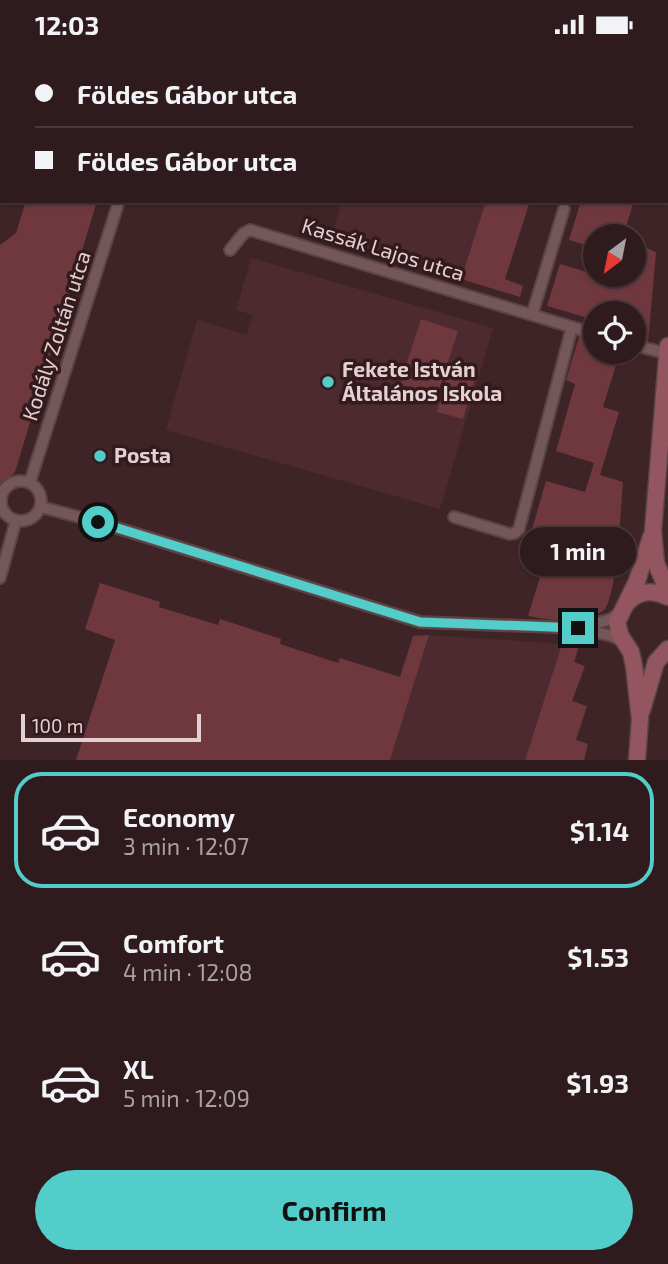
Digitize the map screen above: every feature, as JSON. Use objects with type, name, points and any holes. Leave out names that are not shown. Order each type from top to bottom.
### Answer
[{"type":"street","name":"Kodály Zoltán utca","points":[[30,482],[118,203]]},
{"type":"street","points":[[532,315],[565,205]]},
{"type":"street","name":"Kassák Lajos utca","points":[[230,250],[244,233],[250,230],[583,330]]},
{"type":"street","points":[[454,517],[510,534],[519,529],[572,327]]},
{"type":"street","points":[[668,346],[653,531],[656,563],[668,591]]},
{"type":"street","points":[[646,348],[668,354]]},
{"type":"street","points":[[30,482],[38,491],[41,506],[31,518],[16,520],[4,511],[1,495],[12,484],[30,482]]},
{"type":"street","points":[[41,506],[420,622],[578,628],[612,636],[634,650],[650,655],[668,648]]},
{"type":"street","points":[[0,578],[16,520]]},
{"type":"street","points":[[637,760],[639,719],[632,657],[617,627],[623,607],[637,581],[653,531]]},
{"type":"street","points":[[578,628],[611,619],[634,597],[646,591],[668,597]]},
{"type":"street","points":[[639,719],[656,662],[668,648]]},
{"type":"shaded area","points":[[25,203],[96,203],[15,472],[3,485],[0,484],[0,245],[16,233]]},
{"type":"shaded area","points":[[341,203],[485,203],[461,279],[331,237]]},
{"type":"shaded area","points":[[485,203],[529,203],[505,279],[523,286],[520,297],[461,279]]},
{"type":"shaded area","points":[[580,203],[633,203],[627,224],[583,224],[583,244],[569,240]]},
{"type":"shaded area","points":[[646,248],[656,252],[648,343],[646,301],[583,301],[583,316],[547,306],[560,264],[583,271],[583,287],[646,287]]},
{"type":"shaded area","name":"Fekete István Általános Iskola","points":[[251,258],[493,328],[440,509],[166,430],[197,320],[247,335],[253,315],[236,310]]},
{"type":"shaded area","points":[[421,319],[458,331],[437,396],[400,384]]},
{"type":"shaded area","points":[[581,331],[583,364],[616,364],[603,407],[619,412],[600,475],[623,482],[612,590],[603,611],[576,620],[528,616],[546,558],[554,560],[559,544],[531,533],[546,481],[585,492],[594,463],[556,451],[575,384],[566,380]]},
{"type":"shaded area","points":[[450,363],[477,370],[463,419],[437,412]]},
{"type":"shaded area","points":[[100,583],[160,602],[159,607],[218,625],[220,619],[281,639],[280,644],[338,663],[340,658],[400,677],[413,636],[429,635],[390,760],[76,760],[115,640],[85,629]]},
{"type":"shaded area","points":[[429,635],[562,644],[525,760],[390,760]]},
{"type":"shaded area","points":[[581,640],[574,662],[585,666],[572,701],[587,706],[576,740],[588,744],[584,760],[525,760],[562,644]]},
{"type":"place","name":"Fekete István Általános Iskola","points":[[328,382]]},
{"type":"place","name":"Posta","points":[[100,456]]},
{"type":"route","points":[[98,522],[420,622],[578,628]]}]
